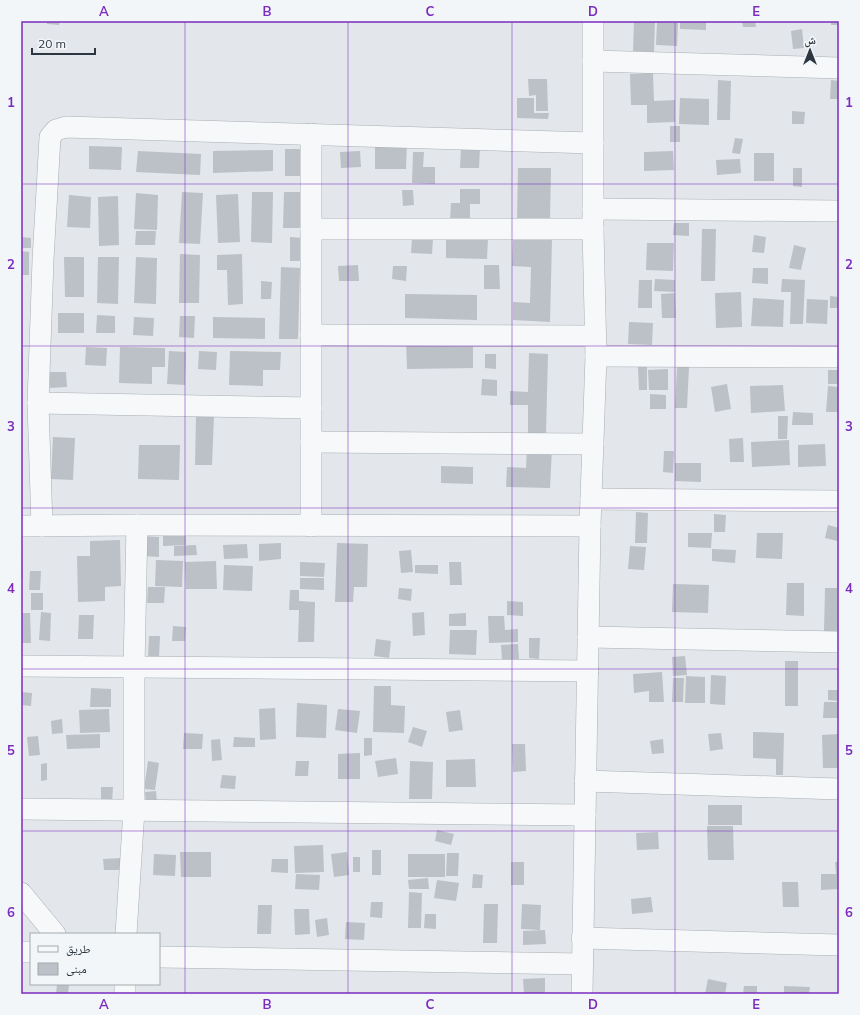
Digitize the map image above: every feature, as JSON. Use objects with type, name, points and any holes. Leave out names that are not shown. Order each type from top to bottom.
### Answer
[{"type":"street","points":[[582,994],[590,526],[596,356],[593,219],[593,21]]},
{"type":"street","points":[[593,62],[839,68]]},
{"type":"street","points":[[42,526],[38,403],[43,260],[50,137],[56,130],[66,127],[593,143]]},
{"type":"street","points":[[311,134],[311,526]]},
{"type":"street","points":[[311,229],[839,211]]},
{"type":"street","points":[[311,334],[596,336]]},
{"type":"street","points":[[596,356],[839,357]]},
{"type":"street","points":[[38,403],[311,408]]},
{"type":"street","points":[[311,442],[593,444]]},
{"type":"street","points":[[591,499],[839,501]]},
{"type":"street","points":[[126,933],[134,810],[134,668],[137,525]]},
{"type":"street","points":[[21,526],[590,526]]},
{"type":"street","points":[[588,637],[839,642]]},
{"type":"street","points":[[21,666],[588,671]]},
{"type":"street","points":[[585,781],[839,789]]},
{"type":"street","points":[[21,809],[585,815]]},
{"type":"street","points":[[21,893],[54,933]]},
{"type":"street","points":[[582,938],[839,945]]},
{"type":"street","points":[[160,957],[582,964]]},
{"type":"building","points":[[47,21],[60,21],[59,25],[47,24]]},
{"type":"building","points":[[634,21],[655,21],[654,52],[633,51]]},
{"type":"building","points":[[680,21],[706,21],[706,30],[680,29]]},
{"type":"building","points":[[742,21],[755,21],[756,27],[743,27]]},
{"type":"building","points":[[831,21],[839,21],[839,25],[831,25]]},
{"type":"building","points":[[657,22],[678,23],[677,46],[656,45]]},
{"type":"building","points":[[802,29],[804,48],[793,49],[791,31]]},
{"type":"building","points":[[653,73],[654,101],[675,100],[675,122],[647,123],[647,105],[631,105],[630,74]]},
{"type":"building","points":[[528,79],[547,79],[548,111],[536,111],[536,95],[529,96]]},
{"type":"building","points":[[718,80],[731,81],[730,120],[717,120]]},
{"type":"building","points":[[831,80],[839,81],[839,99],[830,99]]},
{"type":"building","points":[[517,98],[534,98],[534,113],[549,113],[548,119],[517,118]]},
{"type":"building","points":[[680,98],[709,99],[709,125],[679,124]]},
{"type":"building","points":[[792,111],[805,112],[804,124],[792,124]]},
{"type":"building","points":[[670,126],[680,126],[680,142],[670,142]]},
{"type":"building","points":[[735,138],[743,139],[740,154],[732,153]]},
{"type":"building","points":[[375,140],[407,140],[406,169],[375,169]]},
{"type":"building","points":[[89,146],[122,147],[121,170],[89,169]]},
{"type":"building","points":[[461,147],[480,148],[479,168],[460,168]]},
{"type":"building","points":[[285,149],[306,149],[306,176],[285,176]]},
{"type":"building","points":[[273,150],[273,171],[213,173],[213,151]]},
{"type":"building","points":[[138,151],[201,154],[200,175],[136,172]]},
{"type":"building","points":[[360,151],[361,167],[341,168],[340,152]]},
{"type":"building","points":[[673,151],[674,170],[644,171],[644,152]]},
{"type":"building","points":[[413,152],[424,152],[423,167],[435,167],[435,184],[412,183]]},
{"type":"building","points":[[754,153],[774,153],[774,181],[754,181]]},
{"type":"building","points":[[740,159],[741,173],[717,175],[716,160]]},
{"type":"building","points":[[518,168],[551,168],[550,219],[517,218]]},
{"type":"building","points":[[793,168],[802,168],[802,187],[793,186]]},
{"type":"building","points":[[460,189],[480,189],[480,204],[470,204],[470,220],[450,220],[451,203],[460,203]]},
{"type":"building","points":[[402,190],[413,190],[414,205],[403,206]]},
{"type":"building","points":[[182,192],[203,193],[200,244],[179,243]]},
{"type":"building","points":[[252,192],[273,192],[272,243],[251,242]]},
{"type":"building","points":[[284,192],[303,192],[302,228],[283,228]]},
{"type":"building","points":[[136,193],[158,195],[157,230],[134,229]]},
{"type":"building","points":[[238,194],[240,242],[218,243],[216,195]]},
{"type":"building","points":[[69,195],[91,197],[90,228],[67,227]]},
{"type":"building","points":[[118,196],[119,245],[99,246],[98,197]]},
{"type":"building","points":[[674,223],[689,223],[689,236],[673,235]]},
{"type":"building","points":[[702,229],[716,229],[715,281],[701,281]]},
{"type":"building","points":[[136,231],[156,231],[155,245],[135,245]]},
{"type":"building","points":[[754,235],[766,237],[764,253],[752,252]]},
{"type":"building","points":[[21,237],[31,238],[31,248],[21,248]]},
{"type":"building","points":[[290,237],[304,238],[304,261],[290,261]]},
{"type":"building","points":[[412,238],[433,239],[432,254],[411,253]]},
{"type":"building","points":[[446,238],[488,239],[487,259],[446,258]]},
{"type":"building","points":[[513,238],[552,240],[550,322],[513,320],[513,302],[530,303],[531,267],[512,266]]},
{"type":"building","points":[[647,243],[674,243],[673,271],[646,270]]},
{"type":"building","points":[[794,245],[806,248],[801,270],[789,268]]},
{"type":"building","points":[[21,251],[29,252],[29,275],[21,275]]},
{"type":"building","points":[[180,254],[200,255],[199,303],[179,303]]},
{"type":"building","points":[[242,254],[243,304],[228,305],[227,270],[217,270],[217,255]]},
{"type":"building","points":[[64,257],[84,257],[84,297],[65,297]]},
{"type":"building","points":[[98,257],[119,257],[118,304],[97,303]]},
{"type":"building","points":[[136,257],[157,258],[156,304],[134,303]]},
{"type":"building","points":[[358,265],[359,281],[339,281],[338,266]]},
{"type":"building","points":[[484,265],[499,265],[500,289],[484,289]]},
{"type":"building","points":[[393,266],[407,266],[406,281],[392,279]]},
{"type":"building","points":[[281,267],[300,268],[298,339],[279,339]]},
{"type":"building","points":[[753,268],[768,268],[768,284],[752,283]]},
{"type":"building","points":[[655,279],[675,280],[675,292],[654,291]]},
{"type":"building","points":[[782,279],[805,280],[803,324],[790,324],[791,292],[781,292]]},
{"type":"building","points":[[639,280],[652,280],[652,308],[638,308]]},
{"type":"building","points":[[261,281],[272,282],[271,299],[261,299]]},
{"type":"building","points":[[741,292],[742,327],[716,328],[715,293]]},
{"type":"building","points":[[675,293],[676,318],[662,318],[661,294]]},
{"type":"building","points":[[405,294],[477,295],[477,320],[405,318]]},
{"type":"building","points":[[830,296],[839,297],[839,308],[830,308]]},
{"type":"building","points":[[753,298],[784,300],[783,327],[751,326]]},
{"type":"building","points":[[807,299],[828,300],[827,324],[806,323]]},
{"type":"building","points":[[58,313],[84,313],[84,333],[58,333]]},
{"type":"building","points":[[97,315],[115,316],[115,333],[96,333]]},
{"type":"building","points":[[180,316],[195,316],[194,338],[179,337]]},
{"type":"building","points":[[134,317],[154,318],[153,336],[133,335]]},
{"type":"building","points":[[213,317],[265,318],[265,339],[213,338]]},
{"type":"building","points":[[629,322],[653,323],[652,345],[628,344]]},
{"type":"building","points":[[406,340],[473,340],[473,368],[407,369]]},
{"type":"building","points":[[86,347],[107,348],[106,366],[85,365]]},
{"type":"building","points":[[120,347],[165,348],[165,367],[152,367],[152,384],[119,383]]},
{"type":"building","points":[[169,351],[186,352],[185,385],[167,384]]},
{"type":"building","points":[[199,351],[217,352],[216,370],[198,369]]},
{"type":"building","points":[[230,351],[281,352],[280,370],[263,370],[263,386],[229,385]]},
{"type":"building","points":[[529,353],[548,354],[546,434],[528,434],[528,405],[510,405],[510,391],[528,392]]},
{"type":"building","points":[[485,354],[496,354],[496,369],[485,368]]},
{"type":"building","points":[[638,367],[647,367],[647,390],[639,390]]},
{"type":"building","points":[[677,367],[689,367],[687,408],[675,408]]},
{"type":"building","points":[[668,369],[668,390],[649,390],[648,370]]},
{"type":"building","points":[[828,370],[839,370],[839,384],[828,384]]},
{"type":"building","points":[[49,372],[66,372],[67,387],[50,388]]},
{"type":"building","points":[[482,379],[497,380],[497,396],[481,395]]},
{"type":"building","points":[[727,384],[731,409],[715,412],[711,387]]},
{"type":"building","points":[[783,385],[785,411],[751,413],[750,386]]},
{"type":"building","points":[[828,386],[839,387],[839,412],[826,412]]},
{"type":"building","points":[[650,394],[666,395],[666,409],[650,409]]},
{"type":"building","points":[[793,412],[813,413],[813,425],[792,425]]},
{"type":"building","points":[[196,415],[214,416],[212,465],[195,465]]},
{"type":"building","points":[[778,416],[788,416],[787,439],[778,439]]},
{"type":"building","points":[[53,437],[75,438],[73,480],[51,479]]},
{"type":"building","points":[[743,438],[744,462],[730,462],[729,439]]},
{"type":"building","points":[[789,440],[790,465],[752,467],[751,442]]},
{"type":"building","points":[[825,444],[826,466],[798,467],[798,445]]},
{"type":"building","points":[[139,445],[180,445],[179,480],[138,479]]},
{"type":"building","points":[[527,447],[552,448],[550,488],[506,487],[507,467],[526,468]]},
{"type":"building","points":[[664,451],[674,451],[673,473],[663,472]]},
{"type":"building","points":[[675,463],[701,463],[701,482],[675,481]]},
{"type":"building","points":[[441,466],[473,467],[473,484],[441,483]]},
{"type":"building","points":[[636,512],[648,513],[647,543],[635,543]]},
{"type":"building","points":[[714,514],[726,515],[725,532],[714,532]]},
{"type":"building","points":[[828,525],[839,528],[837,541],[825,538]]},
{"type":"building","points":[[186,533],[186,545],[163,546],[163,534]]},
{"type":"building","points":[[688,533],[712,533],[711,548],[688,547]]},
{"type":"building","points":[[757,533],[783,533],[782,559],[756,558]]},
{"type":"building","points":[[142,536],[159,537],[159,557],[142,556]]},
{"type":"building","points":[[120,540],[121,586],[105,587],[105,601],[78,602],[77,556],[90,556],[90,541]]},
{"type":"building","points":[[281,543],[281,559],[259,561],[259,544]]},
{"type":"building","points":[[337,543],[368,544],[367,587],[354,587],[353,602],[335,602]]},
{"type":"building","points":[[22,544],[23,578],[21,578]]},
{"type":"building","points":[[247,544],[248,558],[224,559],[223,545]]},
{"type":"building","points":[[196,545],[197,555],[174,556],[174,546]]},
{"type":"building","points":[[630,546],[646,547],[644,570],[628,569]]},
{"type":"building","points":[[712,549],[736,550],[735,563],[712,561]]},
{"type":"building","points":[[411,550],[413,572],[401,573],[399,551]]},
{"type":"building","points":[[156,560],[183,561],[182,587],[155,586]]},
{"type":"building","points":[[216,561],[217,589],[186,589],[185,562]]},
{"type":"building","points":[[300,562],[325,563],[324,577],[300,576]]},
{"type":"building","points":[[449,562],[461,562],[462,585],[450,585]]},
{"type":"building","points":[[224,565],[253,566],[252,591],[223,590]]},
{"type":"building","points":[[415,565],[438,565],[438,574],[415,573]]},
{"type":"building","points":[[30,571],[41,571],[40,590],[29,590]]},
{"type":"building","points":[[300,578],[324,578],[324,590],[300,589]]},
{"type":"building","points":[[787,583],[804,583],[804,616],[786,615]]},
{"type":"building","points":[[673,584],[709,585],[708,613],[672,612]]},
{"type":"building","points":[[148,587],[165,587],[164,603],[147,603]]},
{"type":"building","points":[[399,588],[412,589],[411,601],[398,599]]},
{"type":"building","points":[[825,588],[837,588],[837,631],[824,631]]},
{"type":"building","points":[[290,590],[299,590],[299,601],[315,602],[314,642],[298,642],[299,610],[289,610]]},
{"type":"building","points":[[31,593],[43,593],[43,610],[31,610]]},
{"type":"building","points":[[507,601],[523,602],[523,616],[507,615]]},
{"type":"building","points":[[41,612],[51,613],[50,641],[39,640]]},
{"type":"building","points":[[424,612],[425,635],[413,636],[412,613]]},
{"type":"building","points":[[21,613],[30,613],[31,643],[21,643]]},
{"type":"building","points":[[466,613],[466,626],[449,626],[449,614]]},
{"type":"building","points":[[79,615],[94,615],[93,639],[78,639]]},
{"type":"building","points":[[488,616],[504,616],[505,630],[518,629],[518,642],[489,643]]},
{"type":"building","points":[[173,626],[186,627],[185,641],[172,641]]},
{"type":"building","points":[[450,630],[477,630],[476,655],[449,654]]},
{"type":"building","points":[[149,636],[160,636],[159,658],[148,658]]},
{"type":"building","points":[[529,638],[540,638],[539,659],[529,658]]},
{"type":"building","points":[[376,639],[391,641],[389,658],[374,656]]},
{"type":"building","points":[[518,644],[519,659],[502,660],[501,645]]},
{"type":"building","points":[[685,656],[687,675],[673,676],[672,657]]},
{"type":"building","points":[[785,661],[798,661],[798,706],[785,706]]},
{"type":"building","points":[[662,672],[664,702],[649,702],[649,691],[634,693],[633,674]]},
{"type":"building","points":[[711,675],[726,676],[725,705],[710,704]]},
{"type":"building","points":[[686,676],[705,677],[705,703],[685,703]]},
{"type":"building","points":[[673,678],[684,678],[683,702],[672,702]]},
{"type":"building","points":[[374,686],[391,686],[391,705],[405,706],[404,733],[373,732]]},
{"type":"building","points":[[91,688],[111,689],[111,707],[90,707]]},
{"type":"building","points":[[828,690],[839,690],[839,701],[828,700]]},
{"type":"building","points":[[21,692],[32,693],[31,706],[21,705]]},
{"type":"building","points":[[824,702],[839,702],[839,718],[823,718]]},
{"type":"building","points":[[297,703],[327,705],[326,738],[296,737]]},
{"type":"building","points":[[275,708],[276,739],[260,740],[259,709]]},
{"type":"building","points":[[109,709],[110,732],[80,733],[79,710]]},
{"type":"building","points":[[338,709],[360,711],[357,733],[335,730]]},
{"type":"building","points":[[460,710],[463,730],[449,732],[446,712]]},
{"type":"building","points":[[62,719],[63,733],[52,734],[51,721]]},
{"type":"building","points":[[413,727],[427,731],[422,747],[408,742]]},
{"type":"building","points":[[753,732],[784,733],[783,775],[776,775],[776,759],[753,758]]},
{"type":"building","points":[[184,733],[203,734],[202,749],[183,749]]},
{"type":"building","points":[[721,733],[723,749],[710,751],[708,734]]},
{"type":"building","points":[[100,734],[100,748],[67,749],[66,735]]},
{"type":"building","points":[[839,734],[839,768],[823,768],[822,735]]},
{"type":"building","points":[[38,736],[40,755],[29,756],[27,737]]},
{"type":"building","points":[[234,737],[255,738],[255,747],[233,747]]},
{"type":"building","points":[[364,738],[372,738],[372,755],[364,756]]},
{"type":"building","points":[[220,739],[222,760],[212,761],[211,740]]},
{"type":"building","points":[[663,739],[664,753],[652,754],[650,741]]},
{"type":"building","points":[[512,744],[525,744],[526,771],[513,772]]},
{"type":"building","points":[[360,753],[360,779],[338,779],[338,754]]},
{"type":"building","points":[[396,758],[398,774],[378,777],[375,761]]},
{"type":"building","points":[[475,759],[476,787],[446,787],[446,760]]},
{"type":"building","points":[[148,761],[159,763],[155,790],[144,789]]},
{"type":"building","points":[[296,761],[309,761],[308,776],[295,776]]},
{"type":"building","points":[[410,761],[433,762],[432,799],[409,799]]},
{"type":"building","points":[[47,763],[47,780],[41,781],[41,764]]},
{"type":"building","points":[[222,775],[236,776],[235,789],[220,788]]},
{"type":"building","points":[[101,787],[113,787],[112,804],[101,804]]},
{"type":"building","points":[[156,791],[157,803],[146,804],[145,792]]},
{"type":"building","points":[[708,805],[742,805],[742,825],[708,825]]},
{"type":"building","points":[[707,826],[733,826],[734,860],[708,860]]},
{"type":"building","points":[[437,830],[454,834],[451,845],[435,841]]},
{"type":"building","points":[[658,832],[659,849],[637,850],[636,833]]},
{"type":"building","points":[[323,845],[324,872],[295,873],[294,846]]},
{"type":"building","points":[[372,850],[381,850],[381,875],[372,875]]},
{"type":"building","points":[[180,852],[211,852],[211,877],[181,877]]},
{"type":"building","points":[[347,852],[349,875],[334,877],[331,854]]},
{"type":"building","points":[[447,853],[459,853],[458,876],[446,876]]},
{"type":"building","points":[[154,854],[176,855],[175,876],[153,875]]},
{"type":"building","points":[[408,854],[445,854],[445,877],[408,877]]},
{"type":"building","points":[[353,857],[360,857],[360,872],[353,872]]},
{"type":"building","points":[[121,858],[121,870],[104,870],[103,859]]},
{"type":"building","points":[[272,859],[288,859],[288,873],[271,872]]},
{"type":"building","points":[[511,862],[524,862],[524,885],[511,885]]},
{"type":"building","points":[[835,862],[839,862],[839,889],[821,890],[821,874],[836,874]]},
{"type":"building","points":[[296,874],[320,875],[319,890],[295,889]]},
{"type":"building","points":[[473,874],[483,875],[482,888],[472,888]]},
{"type":"building","points":[[428,878],[429,889],[409,889],[408,880]]},
{"type":"building","points":[[437,880],[459,883],[456,901],[434,898]]},
{"type":"building","points":[[782,882],[798,882],[799,907],[783,907]]},
{"type":"building","points":[[409,892],[422,893],[421,928],[408,928]]},
{"type":"building","points":[[651,897],[653,912],[632,914],[631,899]]},
{"type":"building","points":[[371,902],[383,902],[382,918],[370,917]]},
{"type":"building","points":[[484,904],[498,904],[497,943],[483,943]]},
{"type":"building","points":[[522,904],[541,905],[540,930],[521,929]]},
{"type":"building","points":[[258,905],[272,905],[271,934],[257,934]]},
{"type":"building","points":[[294,909],[309,909],[310,934],[295,935]]},
{"type":"building","points":[[425,914],[436,914],[436,929],[424,928]]},
{"type":"building","points":[[327,918],[329,935],[317,937],[315,920]]},
{"type":"building","points":[[346,922],[365,923],[364,940],[345,939]]},
{"type":"building","points":[[545,930],[546,944],[523,945],[523,931]]},
{"type":"building","points":[[545,978],[545,994],[524,994],[523,979]]},
{"type":"building","points":[[708,979],[727,983],[725,994],[705,994]]},
{"type":"building","points":[[57,985],[69,985],[68,994],[56,994]]},
{"type":"building","points":[[744,986],[757,986],[757,994],[743,994]]},
{"type":"building","points":[[784,986],[810,987],[809,994],[784,994]]}]
